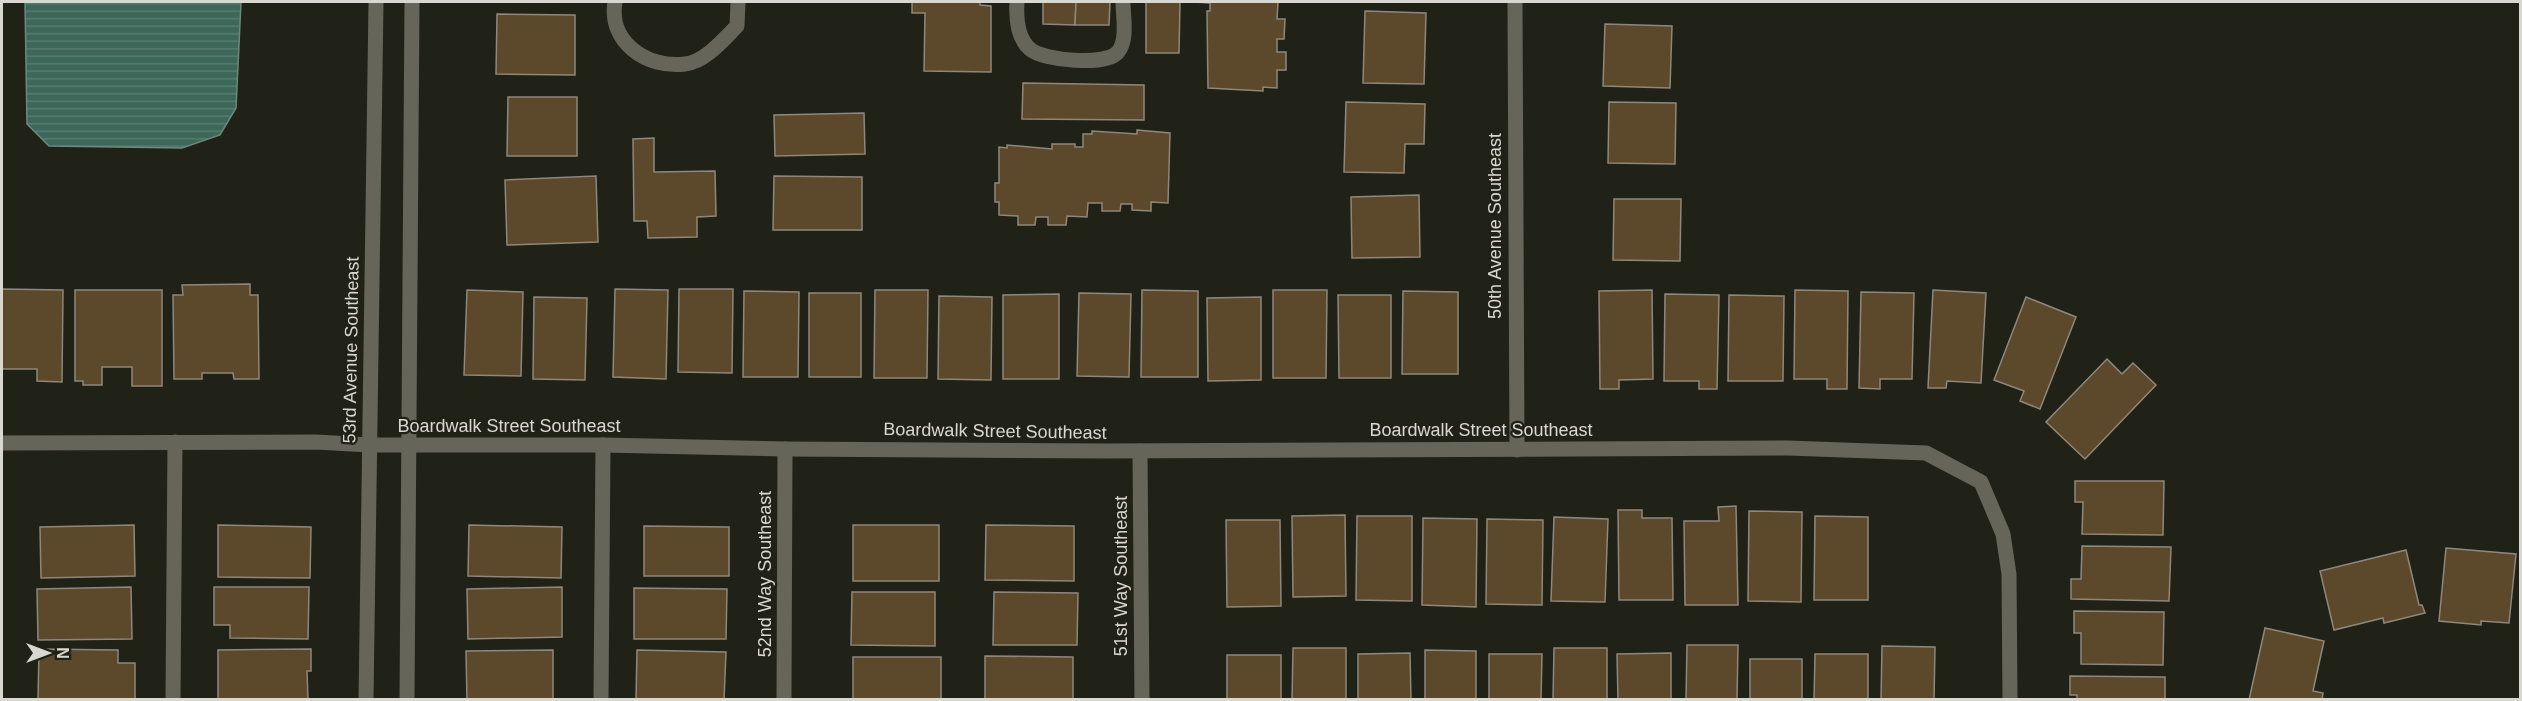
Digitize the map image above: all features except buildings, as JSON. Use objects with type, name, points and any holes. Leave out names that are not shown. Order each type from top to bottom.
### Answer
[{"type":"street","name":"53rd Avenue Southeast","points":[[366,699],[376,2]]},
{"type":"street","points":[[407,699],[412,2]]},
{"type":"street","points":[[615,2],[612,18],[631,50],[651,62],[687,64],[715,48],[737,26],[738,2]]},
{"type":"street","points":[[1017,2],[1021,38],[1031,51],[1047,58],[1105,60],[1118,53],[1123,43],[1123,2]]},
{"type":"street","name":"50th Avenue Southeast","points":[[1515,2],[1517,450]]},
{"type":"street","points":[[172,699],[174,442]]},
{"type":"street","name":"Boardwalk Street Southeast","points":[[2,443],[603,445],[785,449],[1140,451],[1788,448],[1926,453],[1980,482],[2003,534],[2008,564],[2010,699]]},
{"type":"street","points":[[601,699],[603,445]]},
{"type":"street","name":"52nd Way Southeast","points":[[784,699],[785,449]]},
{"type":"street","name":"51st Way Southeast","points":[[1140,451],[1142,699]]},
{"type":"water","points":[[25,2],[241,2],[236,108],[220,135],[182,148],[49,146],[27,124]]}]
